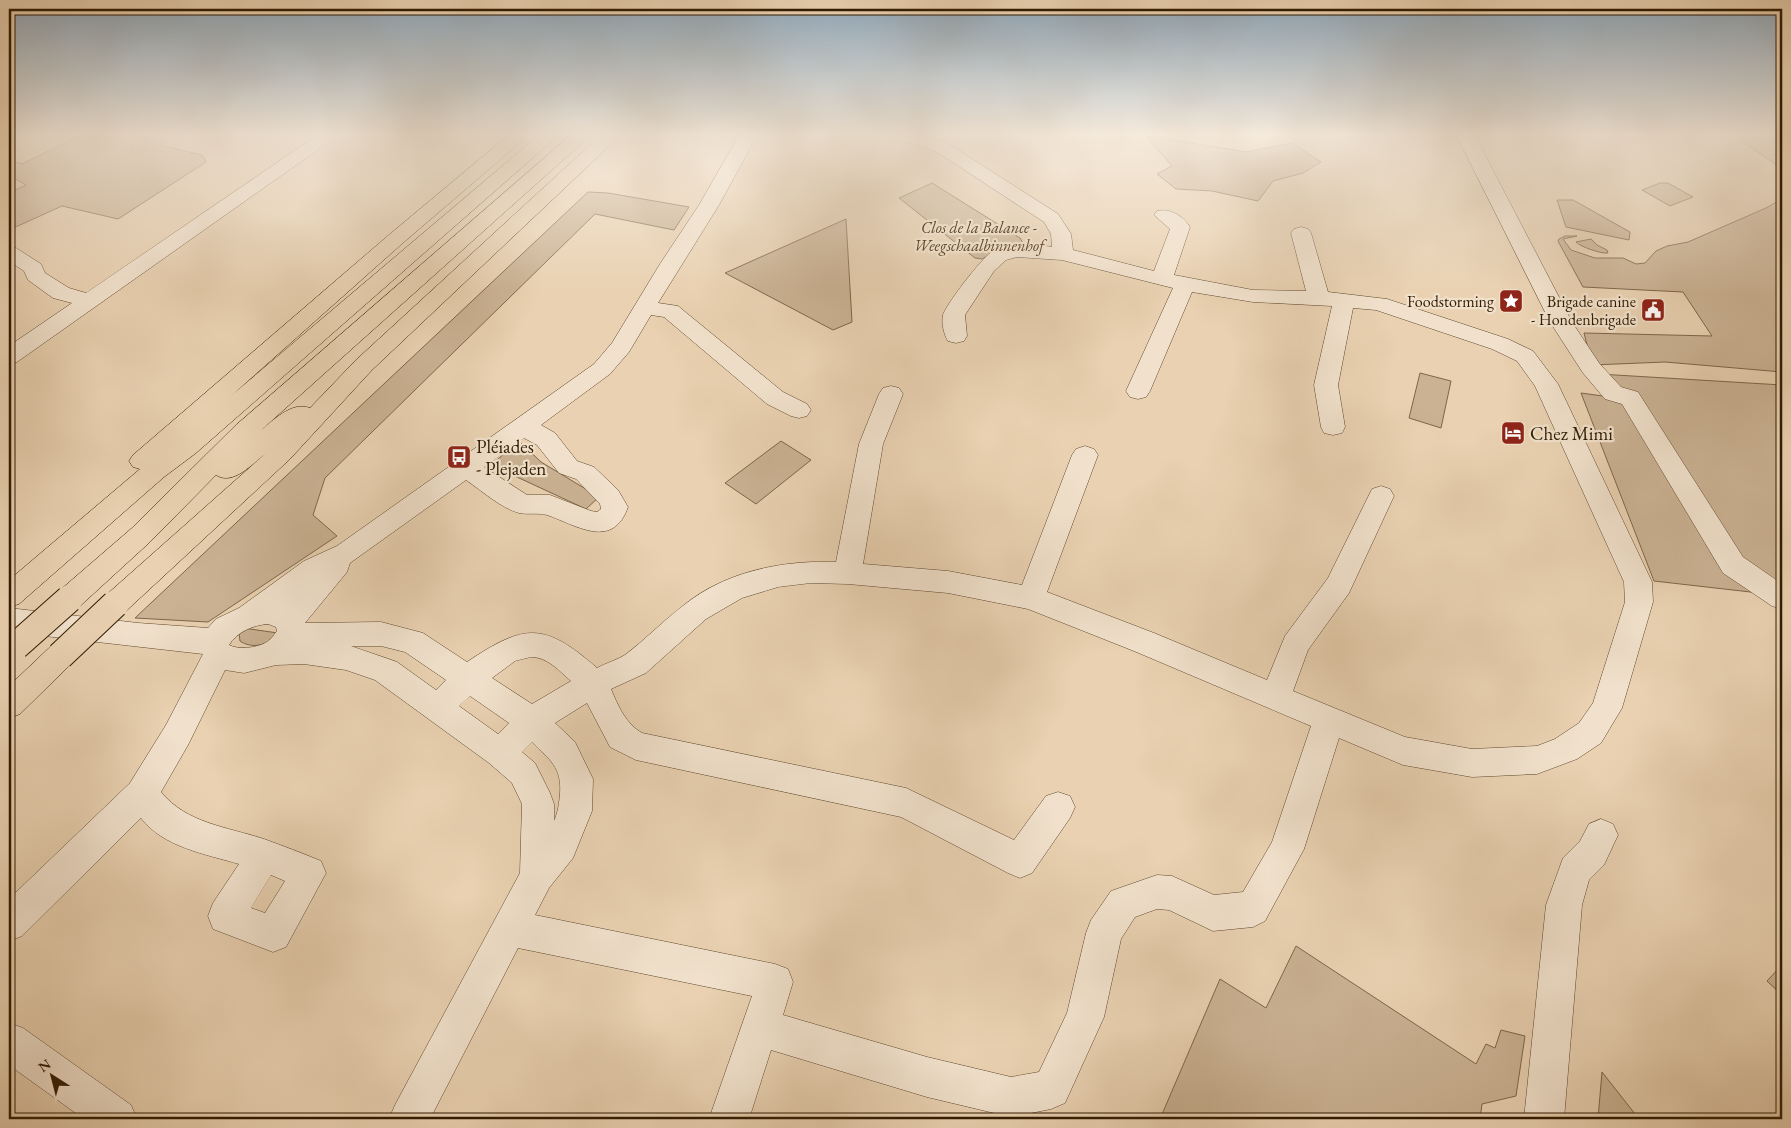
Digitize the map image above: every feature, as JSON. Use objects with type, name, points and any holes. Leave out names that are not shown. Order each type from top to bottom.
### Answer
[{"type":"highway","points":[[15,581],[397,238],[458,187]]},
{"type":"highway","points":[[15,581],[187,447],[490,187]]},
{"type":"highway","points":[[11,639],[69,599],[141,535],[245,431],[523,187]]},
{"type":"highway","points":[[9,704],[288,446],[364,365],[556,187]]},
{"type":"highway","points":[[141,535],[364,365]]},
{"type":"street","points":[[9,357],[255,187]]},
{"type":"street","points":[[9,923],[142,794],[177,735],[224,630],[249,616],[314,569],[347,553],[602,369],[621,347],[670,264],[719,187]]},
{"type":"street","points":[[1003,187],[1051,218],[1061,234],[1063,254]]},
{"type":"street","points":[[1499,187],[1531,237]]},
{"type":"street","points":[[1512,187],[1561,322],[1591,368],[1613,393],[1630,398],[1733,565],[1782,598]]},
{"type":"street","points":[[1162,279],[1180,227],[1164,215]]},
{"type":"street","points":[[1301,233],[1319,298]]},
{"type":"street","points":[[500,753],[532,721],[594,683],[635,664],[696,611],[733,590],[778,576],[811,572],[848,573],[948,582],[1032,598],[1403,751],[1472,763],[1537,760],[1566,749],[1590,733],[1608,708],[1640,602],[1638,582],[1546,384],[1524,356],[1500,344],[1379,304],[1319,298],[1253,296],[1162,279],[1063,254],[1038,251],[1015,251],[999,256],[986,267],[954,315],[956,336]]},
{"type":"street","points":[[9,252],[34,268],[35,276],[61,293],[89,301]]},
{"type":"street","points":[[1138,391],[1185,284]]},
{"type":"street","points":[[1333,427],[1326,385],[1344,300]]},
{"type":"street","points":[[645,308],[670,311],[775,398],[799,410]]},
{"type":"street","points":[[848,573],[871,444],[892,394]]},
{"type":"street","points":[[465,467],[522,504],[550,505],[588,521],[602,522],[612,516],[615,507],[609,497],[585,473],[568,467],[546,439],[523,426]]},
{"type":"street","points":[[1032,598],[1085,455]]},
{"type":"street","points":[[1276,698],[1295,644],[1340,585],[1381,496]]},
{"type":"street","points":[[11,639],[138,635],[217,648],[226,659],[250,660],[286,636],[347,553]]},
{"type":"street","points":[[249,616],[266,613],[276,614],[286,636],[365,662],[386,671],[500,753],[524,773],[538,804],[537,876]]},
{"type":"street","points":[[286,636],[381,634],[413,642],[532,721],[564,752],[576,779],[575,811],[561,847],[537,876],[409,1119]]},
{"type":"street","points":[[437,708],[468,678],[508,651],[531,645],[544,645],[563,656],[594,683],[604,709],[621,737],[636,746],[906,803],[1020,861],[1058,807]]},
{"type":"street","points":[[761,1028],[927,1077],[1011,1097],[1051,1089],[1085,1017],[1104,933],[1123,903],[1157,892],[1172,893],[1212,913],[1253,909],[1287,850],[1329,720]]},
{"type":"street","points":[[142,794],[159,815],[184,831],[264,856]]},
{"type":"street","points":[[1544,1119],[1564,905],[1574,870],[1592,853],[1601,835]]},
{"type":"street","points":[[509,928],[775,982],[730,1119]]},
{"type":"street","points":[[9,1042],[117,1119]]},
{"type":"green space","points":[[23,187],[168,187],[118,219],[62,206],[9,230],[9,193]]},
{"type":"green space","name":"Clos de la Balance - Weegschaalbinnenhof","points":[[924,187],[938,187],[1020,238],[1023,243],[1001,248],[982,259],[975,258],[899,198]]},
{"type":"green space","points":[[1173,187],[1269,187],[1258,201],[1212,191],[1176,189]]},
{"type":"green space","points":[[1651,187],[1674,187],[1693,197],[1670,206],[1642,190]]},
{"type":"green space","points":[[588,192],[608,193],[689,207],[674,230],[595,214],[325,478],[313,515],[337,536],[208,622],[135,618]]},
{"type":"green space","points":[[1782,199],[1782,372],[1665,362],[1592,365],[1584,333],[1712,336],[1683,292],[1583,287],[1558,241],[1559,239],[1565,236],[1577,236],[1563,239],[1571,250],[1595,258],[1623,258],[1636,264],[1645,263],[1656,251],[1667,246],[1688,242],[1766,208]]},
{"type":"green space","points":[[1557,200],[1573,200],[1630,232],[1629,240],[1566,227]]},
{"type":"green space","points":[[846,219],[852,322],[833,330],[725,273]]},
{"type":"green space","points":[[1591,239],[1597,245],[1607,250],[1608,253],[1591,250],[1576,242]]},
{"type":"green space","points":[[1420,373],[1451,381],[1441,428],[1409,418]]},
{"type":"green space","points":[[1599,374],[1782,385],[1782,592],[1742,565],[1632,396]]},
{"type":"green space","points":[[1581,393],[1625,399],[1768,594],[1654,581]]},
{"type":"green space","points":[[519,441],[541,462],[599,497],[586,509],[491,465]]},
{"type":"green space","points":[[781,441],[811,460],[756,504],[725,483]]},
{"type":"green space","points":[[243,628],[278,633],[271,641],[261,645],[250,645],[240,641],[239,633]]},
{"type":"green space","points":[[1296,946],[1476,1064],[1486,1044],[1495,1048],[1501,1030],[1525,1036],[1516,1096],[1482,1104],[1480,1119],[1160,1119],[1220,979],[1266,1008]]},
{"type":"green space","points":[[1782,965],[1782,995],[1767,981]]},
{"type":"green space","points":[[1602,1072],[1639,1119],[1598,1119]]},
{"type":"place","name":"Foodstorming","points":[[1511,301]]},
{"type":"place","name":"Brigade canine - Hondenbrigade","points":[[1653,310]]},
{"type":"place","name":"Chez Mimi","points":[[1513,433]]},
{"type":"place","name":"Pléiades - Plejaden","points":[[459,457]]}]
